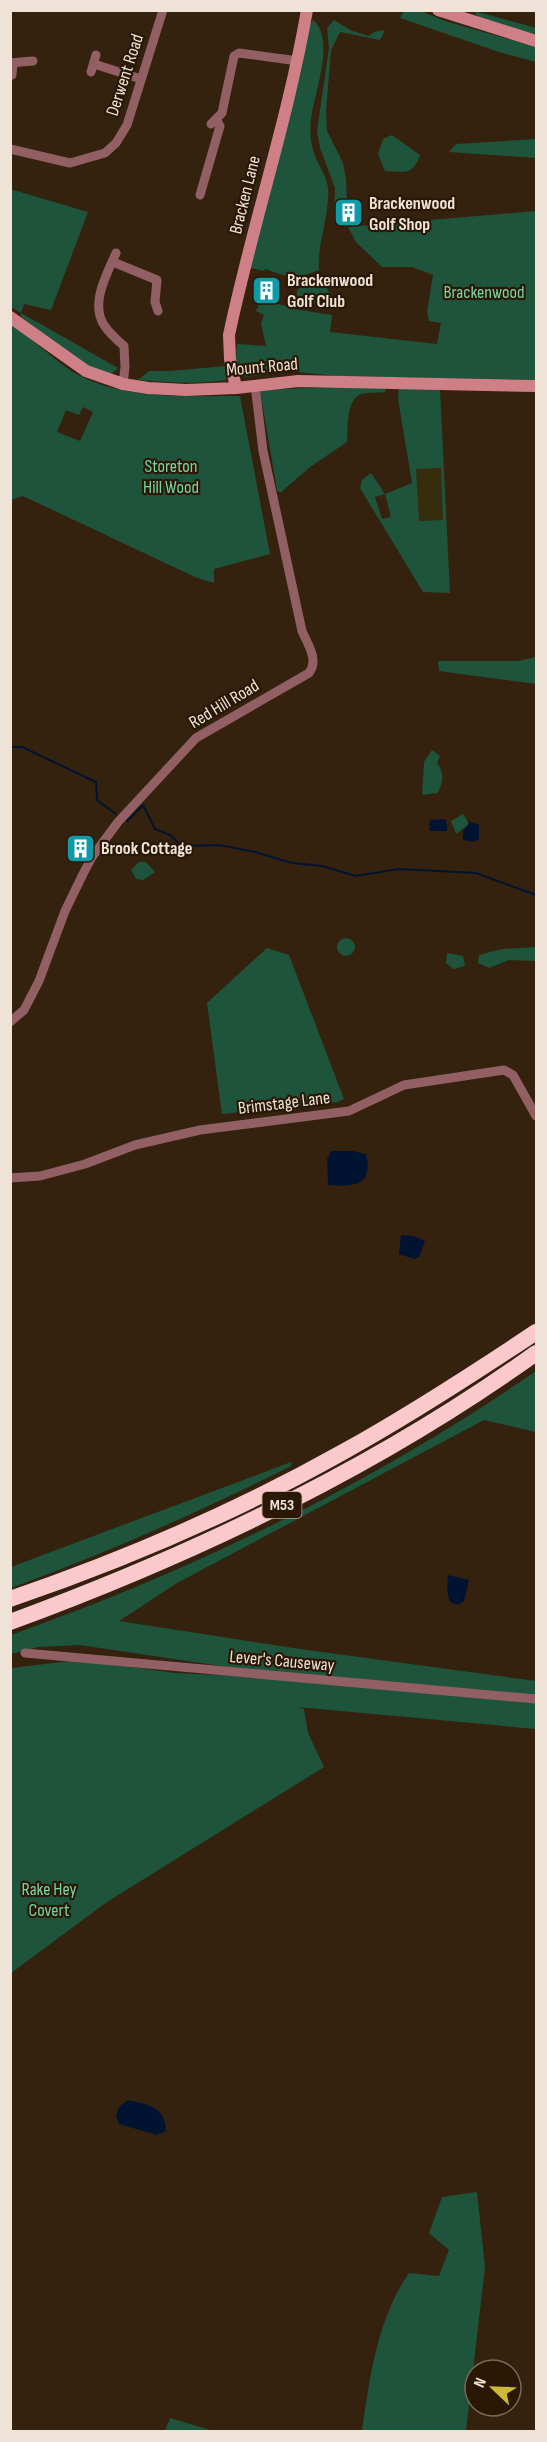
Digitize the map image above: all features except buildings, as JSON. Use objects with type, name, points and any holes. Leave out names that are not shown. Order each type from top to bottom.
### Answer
[{"type":"highway","name":"M53","points":[[10,1599],[150,1545],[343,1453],[453,1387],[537,1332]]},
{"type":"highway","name":"M53","points":[[10,1622],[183,1554],[269,1511],[435,1421],[537,1353]]},
{"type":"main road","name":"Bracken Lane","points":[[236,388],[230,359],[229,335],[265,184],[298,61],[307,10]]},
{"type":"main road","points":[[438,10],[468,16],[537,41]]},
{"type":"main road","name":"Mount Road","points":[[10,317],[86,371],[123,384],[186,390],[236,388],[298,381],[537,386]]},
{"type":"street","name":"Derwent Road","points":[[10,149],[70,164],[105,153],[121,138],[163,10]]},
{"type":"street","points":[[200,195],[220,126],[214,122],[222,113],[234,56],[239,53],[298,61]]},
{"type":"street","points":[[12,75],[11,63],[33,61]]},
{"type":"street","points":[[94,64],[141,79]]},
{"type":"street","points":[[123,384],[124,346],[105,327],[98,305],[99,296],[114,257],[157,280],[167,276]]},
{"type":"street","points":[[154,308],[157,280]]},
{"type":"street","name":"Red Hill Road","points":[[10,1022],[24,1010],[39,981],[65,911],[83,874],[92,857],[118,822],[196,738],[309,673],[313,668],[313,656],[302,632],[290,582],[263,451],[255,385]]},
{"type":"street","name":"Brimstage Lane","points":[[10,1178],[40,1176],[85,1164],[135,1145],[200,1130],[349,1111],[404,1085],[504,1070],[513,1075],[537,1116]]},
{"type":"street","name":"Lever's Causeway","points":[[26,1653],[537,1700]]},
{"type":"green space","points":[[404,11],[420,11],[448,22],[536,47],[536,62],[502,53],[400,18]]},
{"type":"green space","points":[[474,11],[536,28],[534,36],[479,19]]},
{"type":"green space","points":[[313,20],[323,39],[323,51],[320,78],[311,118],[311,136],[314,153],[325,176],[328,198],[319,270],[295,279],[265,269],[264,271],[250,268],[302,68],[308,27]]},
{"type":"green space","points":[[334,20],[352,31],[369,36],[374,32],[385,30],[380,40],[340,32],[331,50],[326,111],[327,131],[343,163],[346,179],[347,207],[344,208],[347,220],[344,223],[334,218],[335,188],[320,148],[317,131],[329,48],[327,28]]},
{"type":"green space","points":[[392,135],[420,155],[411,170],[385,171],[378,154],[383,139]]},
{"type":"green space","points":[[536,139],[536,158],[449,152],[456,144]]},
{"type":"green space","points":[[10,189],[88,212],[51,310],[24,304],[21,313],[11,307]]},
{"type":"green space","name":"Brackenwood","points":[[536,211],[536,380],[338,376],[287,371],[245,377],[241,374],[237,362],[237,344],[266,346],[261,324],[264,315],[256,311],[260,302],[267,301],[300,310],[332,315],[330,332],[437,344],[441,323],[429,321],[427,312],[433,275],[412,267],[382,267],[356,242],[348,227]]},
{"type":"green space","points":[[311,282],[326,287],[331,295],[329,305],[296,302],[297,290]]},
{"type":"green space","points":[[21,313],[118,368],[111,374],[86,366],[21,317]]},
{"type":"green space","name":"Storeton Hill Wood","points":[[11,325],[73,372],[111,388],[154,394],[240,396],[270,554],[214,569],[214,583],[195,577],[23,496],[11,500]],"holes":[[[83,407],[93,412],[80,441],[57,432],[66,410],[79,415]]]},
{"type":"green space","points":[[228,367],[226,380],[215,382],[138,380],[149,371]]},
{"type":"green space","points":[[386,385],[385,392],[361,394],[356,397],[350,408],[347,442],[310,467],[280,493],[277,490],[260,390]]},
{"type":"green space","points":[[399,386],[440,389],[450,593],[423,592],[360,488],[362,480],[371,473],[385,494],[412,483],[398,399]],"holes":[[[385,494],[391,517],[382,519],[375,497]]]},
{"type":"green space","points":[[536,657],[536,684],[439,671],[438,661],[518,661]]},
{"type":"green space","points":[[432,750],[440,756],[437,763],[442,774],[442,781],[438,793],[422,795],[424,762]]},
{"type":"green space","points":[[463,814],[469,824],[456,834],[451,821]]},
{"type":"green space","points":[[139,862],[146,862],[155,872],[143,880],[136,879],[131,870]]},
{"type":"green space","points":[[346,938],[352,941],[355,947],[352,953],[346,956],[340,953],[337,947],[340,941]]},
{"type":"green space","points":[[536,947],[536,961],[509,960],[489,968],[478,963],[479,955],[502,949]]},
{"type":"green space","points":[[267,948],[289,955],[344,1099],[338,1102],[222,1114],[207,1003]]},
{"type":"green space","points":[[447,953],[463,956],[465,966],[453,969],[446,963]]},
{"type":"green space","name":"Rake Hey Covert","points":[[536,1371],[536,1432],[484,1420],[177,1583],[119,1621],[293,1648],[536,1681],[536,1729],[297,1707],[304,1709],[308,1733],[324,1767],[107,1902],[11,1973],[11,1668],[79,1660],[175,1673],[314,1680],[80,1645],[38,1647],[11,1654],[11,1635],[147,1582],[282,1520],[413,1450]]},
{"type":"green space","points":[[291,1462],[291,1466],[187,1516],[82,1561],[11,1588],[11,1567]]},
{"type":"green space","points":[[477,2192],[485,2267],[474,2358],[463,2358],[463,2418],[468,2418],[466,2431],[362,2431],[368,2390],[382,2329],[398,2291],[409,2273],[439,2276],[449,2250],[429,2233],[442,2197]]},
{"type":"green space","points":[[170,2418],[213,2431],[165,2431]]},
{"type":"sand","points":[[441,468],[443,520],[419,521],[416,469]]},
{"type":"water","points":[[445,819],[447,831],[430,831],[431,820]]},
{"type":"water","points":[[468,821],[479,825],[479,839],[473,842],[463,840],[463,831],[469,824]]},
{"type":"water","points":[[331,1151],[366,1154],[368,1165],[364,1178],[353,1185],[328,1185],[327,1159]]},
{"type":"water","points":[[401,1235],[414,1236],[425,1241],[419,1257],[414,1259],[399,1254]]},
{"type":"water","points":[[448,1575],[469,1580],[464,1601],[458,1605],[450,1602],[447,1591]]},
{"type":"water","points":[[128,2100],[149,2105],[159,2112],[163,2116],[166,2131],[157,2135],[119,2124],[116,2117],[119,2107]]},
{"type":"waterway","points":[[10,747],[22,747],[96,782],[97,800],[116,814]]},
{"type":"waterway","points":[[127,821],[143,805],[155,829],[170,835],[182,846],[219,845],[255,852],[292,863],[322,866],[356,876],[399,869],[476,873],[536,895]]},
{"type":"place","name":"Brackenwood Golf Shop","points":[[348,213]]},
{"type":"place","name":"Brackenwood Golf Club","points":[[266,290]]},
{"type":"place","name":"Brook Cottage","points":[[80,848]]}]
